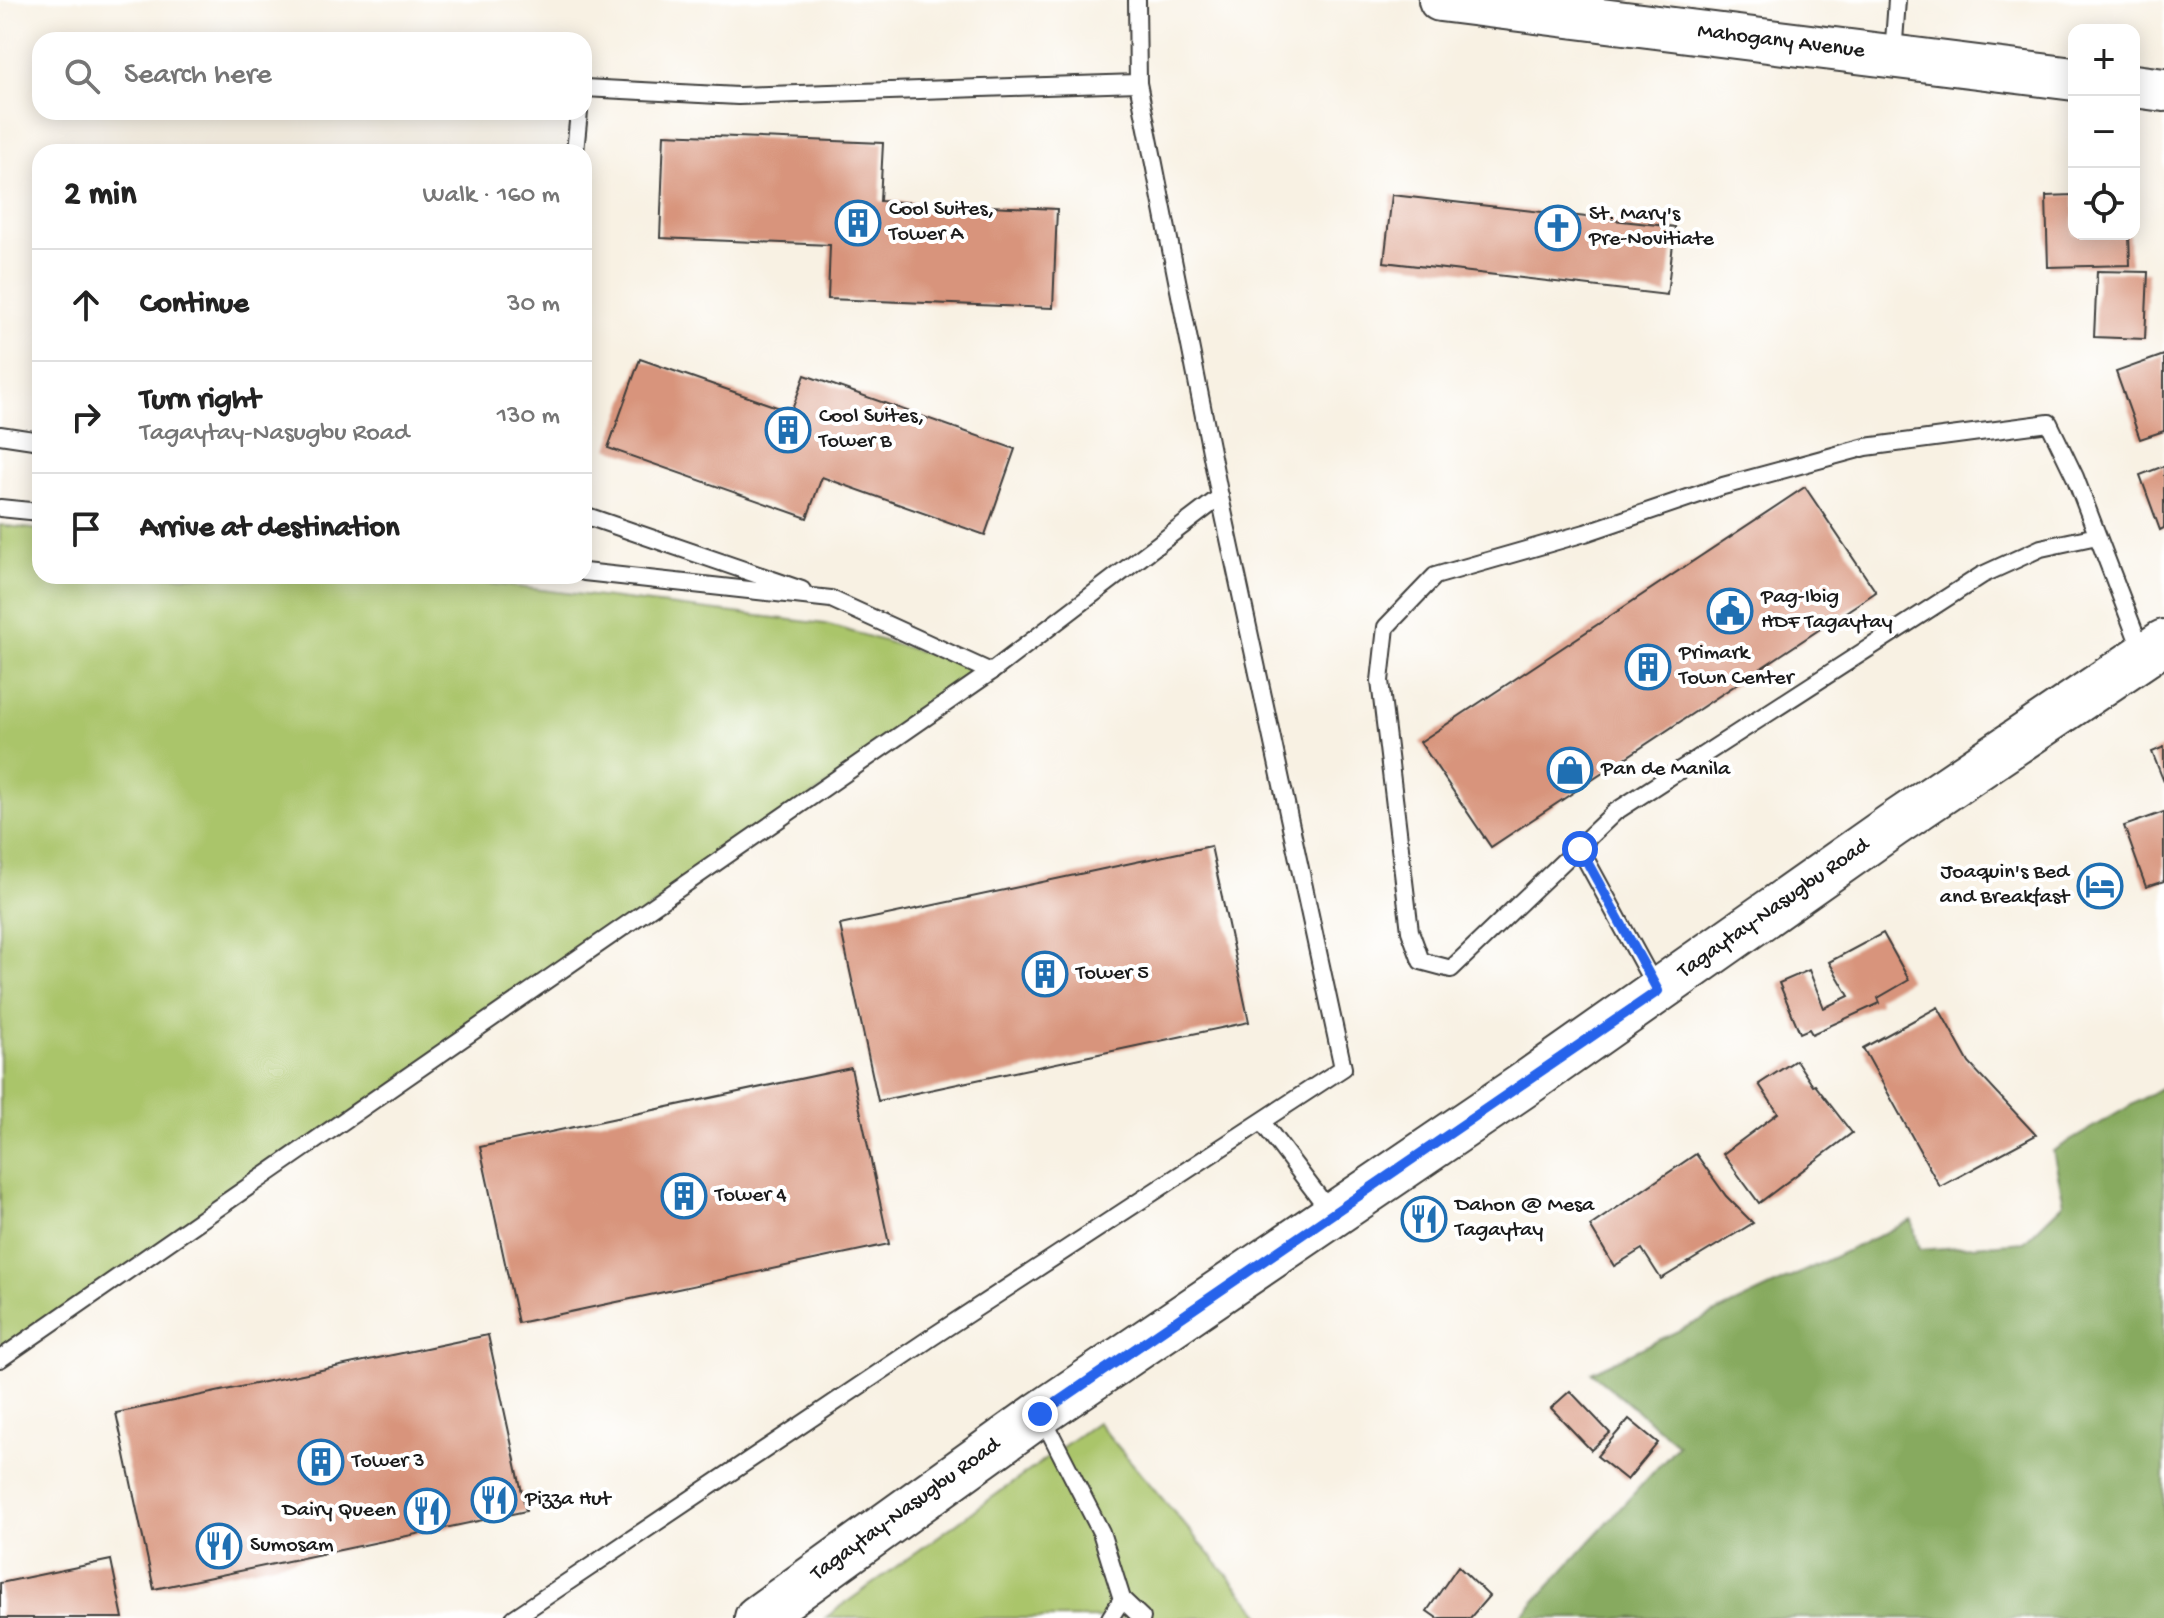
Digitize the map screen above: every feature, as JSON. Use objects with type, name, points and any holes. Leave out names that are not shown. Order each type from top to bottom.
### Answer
[{"type":"main road","name":"Mahogany Avenue","points":[[1440,0],[2068,78]]},
{"type":"main road","points":[[2140,87],[2164,90]]},
{"type":"main road","name":"Tagaytay-Nasugbu Road","points":[[757,1618],[1040,1414],[2154,649]]},
{"type":"lane","points":[[514,1618],[827,1406],[1343,1068],[1220,497],[1138,83],[1137,0]]},
{"type":"lane","points":[[1893,56],[1897,0]]},
{"type":"lane","points":[[592,88],[738,96],[1138,83]]},
{"type":"lane","points":[[576,144],[578,120]]},
{"type":"lane","points":[[2097,536],[2041,548],[1982,575],[1615,812],[1580,849],[1451,969],[1421,961],[1410,931],[1380,681],[1386,627],[1435,576],[1585,533],[1723,486],[1866,447],[2049,423],[2075,477],[2097,536],[2154,649]]},
{"type":"lane","points":[[0,435],[32,440]]},
{"type":"lane","points":[[0,1359],[991,672],[1220,497]]},
{"type":"lane","points":[[0,508],[32,511]]},
{"type":"lane","points":[[592,518],[831,599],[991,672]]},
{"type":"lane","points":[[592,573],[831,599]]},
{"type":"lane","points":[[1580,849],[1658,991]]},
{"type":"lane","points":[[1262,1122],[1332,1216]]},
{"type":"lane","points":[[1040,1414],[1101,1532],[1122,1599],[1142,1618]]},
{"type":"lane","points":[[1110,1618],[1122,1599]]},
{"type":"green space","points":[[0,525],[32,529],[32,584],[492,584],[825,624],[991,672],[0,1359]]},
{"type":"green space","points":[[2164,1086],[2164,1618],[1520,1618],[1678,1445],[1591,1372],[1912,1220],[1919,1250],[2024,1242],[2064,1203],[2053,1151]]},
{"type":"green space","points":[[1097,1422],[1264,1618],[825,1618]]},
{"type":"building","name":"Cool Suites, Tower A","points":[[664,134],[883,143],[880,201],[1057,209],[1053,308],[828,299],[830,245],[660,238]]},
{"type":"building","points":[[1392,195],[1675,227],[1667,295],[1384,262]]},
{"type":"building","points":[[2068,195],[2068,240],[2129,240],[2130,265],[2048,267],[2046,196]]},
{"type":"building","points":[[2097,271],[2148,272],[2145,339],[2094,337]]},
{"type":"building","points":[[2164,355],[2164,431],[2140,439],[2116,372]]},
{"type":"building","name":"Cool Suites, Tower B","points":[[640,359],[791,412],[805,375],[1015,449],[985,535],[822,477],[807,518],[608,448]]},
{"type":"building","points":[[2164,466],[2164,528],[2160,530],[2140,475]]},
{"type":"building","name":"Primark Town Center","points":[[1805,487],[1876,592],[1491,847],[1420,742]]},
{"type":"building","points":[[2164,747],[2164,782],[2152,752]]},
{"type":"building","points":[[2164,812],[2164,881],[2146,887],[2124,826]]},
{"type":"building","name":"Tower 5","points":[[1211,846],[1249,1022],[878,1101],[840,925]]},
{"type":"building","points":[[1883,933],[1909,980],[1878,998],[1880,1003],[1812,1034],[1809,1029],[1800,1033],[1779,983],[1809,970],[1824,1008],[1849,996],[1829,962]]},
{"type":"building","points":[[1938,1007],[1969,1063],[2036,1135],[1940,1187],[1863,1048]]},
{"type":"building","points":[[1796,1060],[1852,1133],[1759,1203],[1723,1154],[1778,1113],[1759,1084]]},
{"type":"building","name":"Tower 4","points":[[851,1068],[889,1244],[518,1323],[480,1147]]},
{"type":"building","points":[[1696,1154],[1726,1196],[1753,1223],[1661,1279],[1642,1249],[1614,1266],[1590,1226]]},
{"type":"building","name":"Tower 3","points":[[488,1335],[526,1511],[154,1589],[116,1413]]},
{"type":"building","points":[[1570,1391],[1610,1433],[1591,1450],[1551,1408]]},
{"type":"building","points":[[1629,1419],[1658,1443],[1627,1480],[1597,1456]]},
{"type":"building","points":[[111,1560],[123,1618],[0,1618],[0,1583]]},
{"type":"building","points":[[1458,1566],[1489,1596],[1470,1618],[1437,1618],[1427,1611]]},
{"type":"place","name":"Cool Suites, Tower A","points":[[858,223]]},
{"type":"place","name":"St. Mary's Pre-Novitiate","points":[[1558,228]]},
{"type":"place","name":"Cool Suites, Tower B","points":[[788,430]]},
{"type":"place","name":"Pag-Ibig HDF Tagaytay","points":[[1730,611]]},
{"type":"place","name":"Primark Town Center","points":[[1648,667]]},
{"type":"place","name":"Pan de Manila","points":[[1570,770]]},
{"type":"place","name":"Joaquin's Bed and Breakfast","points":[[2100,886]]},
{"type":"place","name":"Tower 5","points":[[1045,974]]},
{"type":"place","name":"Tower 4","points":[[684,1196]]},
{"type":"place","name":"Dahon @ Mesa Tagaytay","points":[[1424,1219]]},
{"type":"place","name":"Tower 3","points":[[321,1462]]},
{"type":"place","name":"Pizza Hut","points":[[494,1500]]},
{"type":"place","name":"Dairy Queen","points":[[427,1511]]},
{"type":"place","name":"Sumosam","points":[[219,1546]]},
{"type":"route","points":[[1040,1414],[1658,991],[1580,849]]}]
